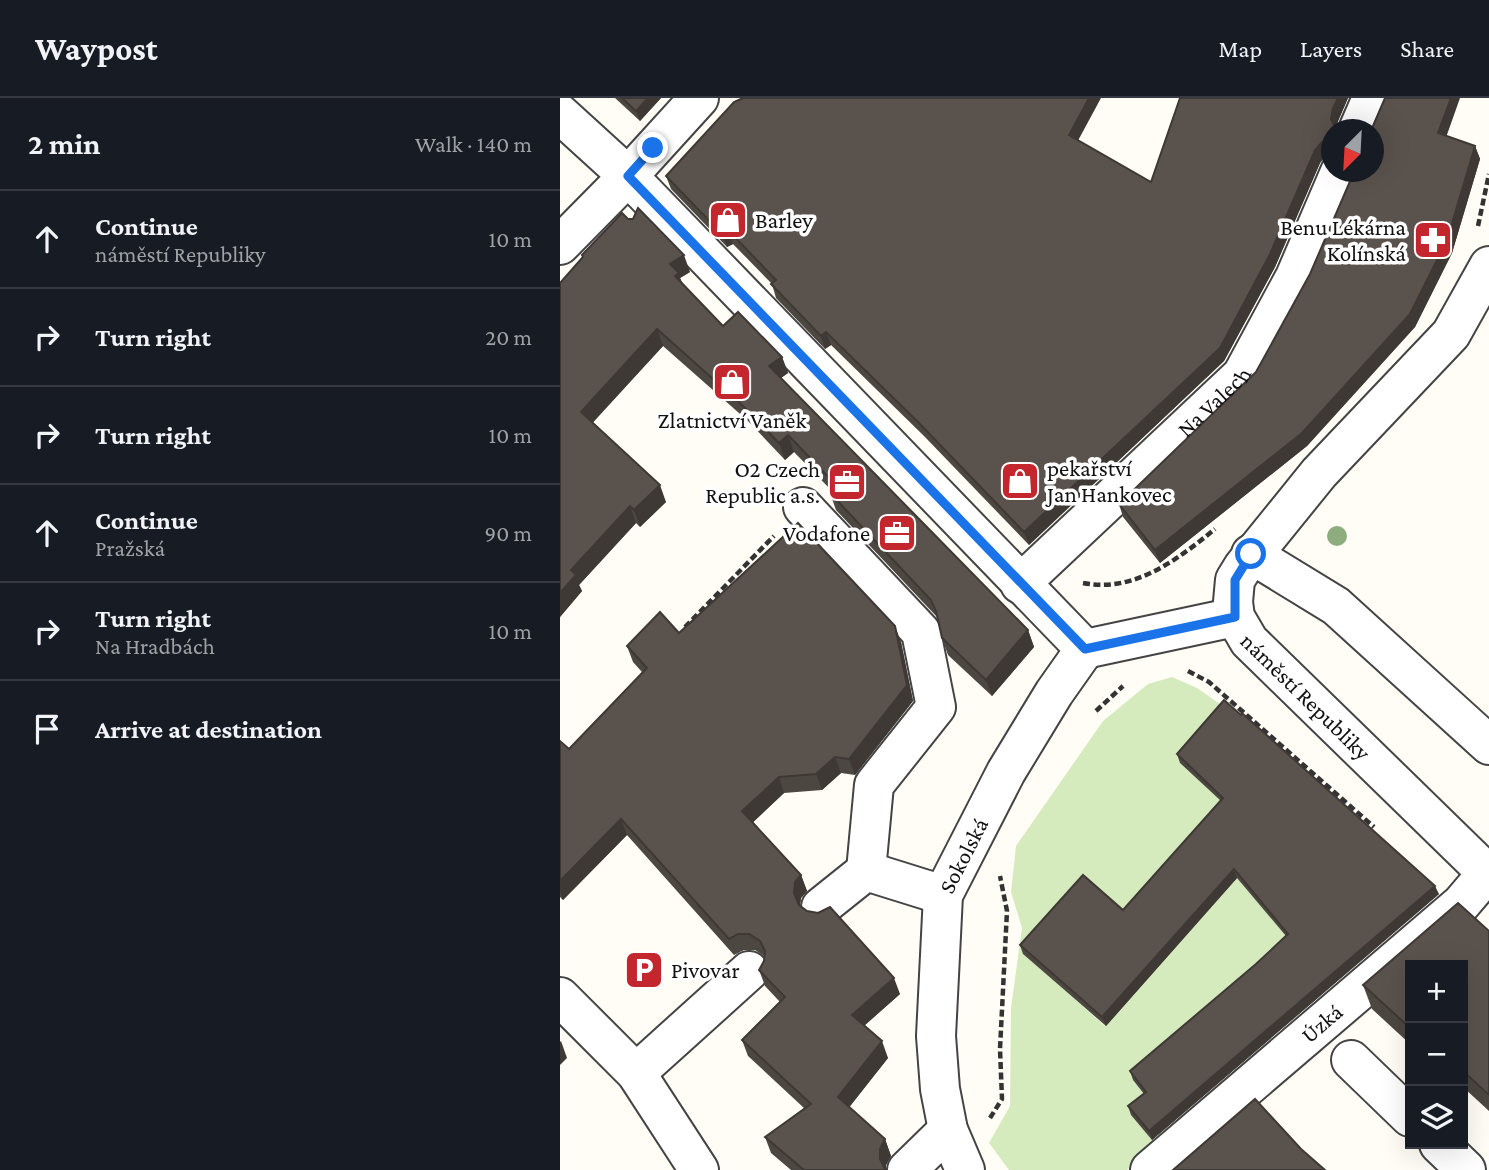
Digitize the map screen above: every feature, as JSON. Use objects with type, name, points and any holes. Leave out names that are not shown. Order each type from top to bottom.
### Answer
[{"type":"street","points":[[560,245],[699,98]]},
{"type":"street","points":[[1363,119],[1372,98]]},
{"type":"street","points":[[560,114],[628,176],[1033,571],[1085,649],[1235,617]]},
{"type":"street","name":"Na Valech","points":[[1033,571],[1242,375],[1295,277],[1336,182]]},
{"type":"street","name":"náměstí Republiky","points":[[1489,266],[1451,334],[1319,473],[1251,554],[1235,580],[1235,617],[1249,641],[1489,873]]},
{"type":"street","points":[[803,507],[921,632],[936,707],[874,785],[866,871],[821,907]]},
{"type":"street","points":[[1251,554],[1336,606],[1489,745]]},
{"type":"street","name":"Sokolská","points":[[965,1170],[948,1130],[940,1089],[936,1036],[943,895],[1006,772],[1054,693],[1085,649]]},
{"type":"street","points":[[866,871],[943,895]]},
{"type":"street","name":"Úzká","points":[[1150,1170],[1461,904],[1489,873]]},
{"type":"street","points":[[636,1073],[749,971]]},
{"type":"street","points":[[560,997],[636,1073],[699,1170]]},
{"type":"street","points":[[1351,1060],[1405,1112]]},
{"type":"street","points":[[907,1170],[948,1130]]},
{"type":"street","points":[[1444,1149],[1466,1170]]},
{"type":"path","points":[[1483,203],[1489,174]]},
{"type":"path","points":[[683,629],[803,507]]},
{"type":"path","points":[[1033,571],[1101,586],[1128,582],[1149,576],[1226,521]]},
{"type":"path","points":[[1178,668],[1209,682],[1374,827]]},
{"type":"path","points":[[1091,716],[1130,681]]},
{"type":"path","points":[[987,1122],[1002,1098],[1000,1049],[1007,911],[999,872]]},
{"type":"green space","points":[[1172,677],[1197,688],[1227,709],[1180,763],[1227,806],[1127,919],[1086,884],[1024,954],[1105,1026],[1237,878],[1254,898],[1277,873],[1288,884],[1284,890],[1313,923],[1259,973],[1133,1080],[1149,1100],[1132,1115],[1157,1146],[1127,1170],[1009,1170],[989,1143],[1010,1106],[1011,1008],[1022,928],[1011,892],[1016,846],[1103,721],[1148,684]]},
{"type":"building","points":[[622,98],[648,98],[636,111]]},
{"type":"building","points":[[743,98],[1089,98],[1069,135],[1151,182],[1180,98],[1338,98],[1331,119],[1321,119],[1321,143],[1315,150],[1270,254],[1220,348],[1024,532],[826,332],[821,336],[771,284],[776,280],[728,230],[722,234],[666,176],[734,102]]},
{"type":"building","points":[[1385,98],[1451,98],[1438,133],[1475,146],[1447,240],[1410,314],[1302,433],[1155,550],[1119,504],[1256,372],[1310,274],[1350,182],[1384,182],[1384,119],[1376,119]]},
{"type":"building","points":[[638,208],[684,255],[670,264],[679,273],[675,276],[723,326],[738,312],[782,357],[769,366],[1028,630],[986,680],[942,638],[931,600],[830,493],[837,486],[788,435],[779,443],[742,405],[657,329],[581,412],[660,485],[634,510],[630,506],[571,570],[576,575],[560,593],[560,283],[622,213],[628,219],[633,219]]},
{"type":"building","points":[[798,523],[895,626],[907,685],[849,759],[835,757],[816,774],[779,777],[742,811],[801,875],[795,882],[794,893],[799,905],[807,911],[818,913],[830,907],[894,978],[852,1015],[882,1041],[838,1097],[885,1139],[880,1149],[880,1159],[887,1170],[804,1170],[765,1137],[811,1104],[742,1040],[785,997],[759,970],[765,951],[760,941],[749,934],[738,934],[729,939],[621,819],[560,881],[560,741],[569,749],[647,668],[627,646],[660,612],[679,633]]},
{"type":"building","points":[[1224,700],[1241,715],[1242,713],[1435,886],[1149,1131],[1128,1106],[1146,1092],[1130,1071],[1288,934],[1234,869],[1102,1017],[1020,945],[1083,875],[1123,910],[1223,798],[1177,754]]},
{"type":"building","points":[[1458,903],[1489,931],[1489,1095],[1468,1076],[1468,960],[1405,960],[1405,1023],[1363,985]]},
{"type":"building","points":[[1255,1099],[1301,1149],[1325,1170],[1173,1170]]},
{"type":"place","name":"Barley","points":[[728,220]]},
{"type":"place","name":"Benu Lékárna Kolínská","points":[[1433,240]]},
{"type":"place","name":"Zlatnictví Vaněk","points":[[732,382]]},
{"type":"place","name":"pekařství Jan Hankovec","points":[[1020,481]]},
{"type":"place","name":"O2 Czech Republic a.s.","points":[[847,482]]},
{"type":"place","name":"Vodafone","points":[[897,533]]},
{"type":"place","name":"Pivovar","points":[[644,970]]},
{"type":"route","points":[[653,148],[628,176],[1085,649],[1235,617],[1235,580],[1251,554]]}]
